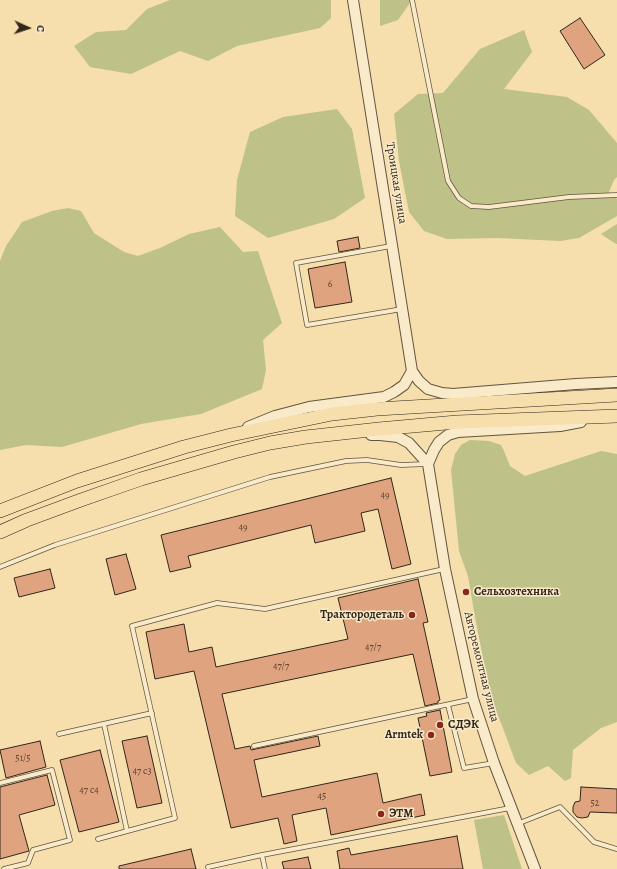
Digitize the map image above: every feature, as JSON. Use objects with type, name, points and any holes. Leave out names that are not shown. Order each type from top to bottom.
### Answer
[{"type":"highway","points":[[0,511],[76,481],[184,446],[332,414],[377,409],[617,395]]},
{"type":"highway","points":[[0,532],[74,502],[226,454],[270,443],[379,428],[457,422],[614,416]]},
{"type":"street","name":"Троицкая улица","points":[[353,0],[412,371]]},
{"type":"street","points":[[231,435],[275,416],[309,407],[384,397],[394,392],[404,384],[412,371],[419,381],[428,389],[442,393],[454,394],[617,382]]},
{"type":"street","points":[[270,443],[306,443],[380,434],[398,437],[409,442],[428,464],[434,450],[440,442],[448,436],[458,432],[560,426],[614,416]]},
{"type":"street","name":"Авторемонтная улица","points":[[428,464],[445,569],[473,699],[510,808],[535,869]]},
{"type":"lane","points":[[412,0],[448,181],[458,198],[471,206],[489,207],[569,197],[617,195]]},
{"type":"lane","points":[[392,246],[296,263],[307,325],[402,308]]},
{"type":"lane","points":[[0,567],[55,545],[221,491],[284,473],[346,461],[367,460],[401,465],[428,464]]},
{"type":"lane","points":[[98,839],[176,818],[132,626],[217,603],[265,609],[445,569]]},
{"type":"lane","points":[[254,746],[473,699]]},
{"type":"lane","points":[[448,705],[464,768],[494,763]]},
{"type":"lane","points":[[59,734],[152,713]]},
{"type":"lane","points":[[104,724],[127,831]]},
{"type":"lane","points":[[0,783],[52,770],[70,840],[33,850],[28,863],[4,869]]},
{"type":"lane","points":[[517,824],[560,807],[594,842],[617,849]]},
{"type":"lane","points":[[208,867],[262,855],[510,808]]},
{"type":"lane","points":[[262,855],[265,869]]},
{"type":"green space","points":[[170,0],[331,0],[331,18],[320,28],[237,46],[208,61],[180,51],[131,74],[90,67],[74,46],[96,32],[126,30],[147,9]]},
{"type":"green space","points":[[380,0],[412,0],[398,20],[380,26]]},
{"type":"green space","points":[[524,30],[532,52],[504,89],[567,97],[589,110],[617,143],[617,177],[614,180],[609,192],[617,199],[617,216],[579,238],[560,241],[498,238],[447,239],[424,231],[409,212],[399,161],[394,114],[418,94],[443,93],[480,49]]},
{"type":"green space","points":[[337,109],[352,129],[365,198],[334,219],[268,238],[235,216],[237,180],[250,132],[283,117]]},
{"type":"green space","points":[[68,208],[81,211],[94,233],[124,252],[138,256],[160,248],[189,234],[220,227],[243,252],[258,251],[282,323],[263,340],[266,370],[262,389],[201,414],[141,424],[62,447],[26,445],[0,450],[0,261],[6,246],[22,222],[52,211]]},
{"type":"green space","points":[[617,224],[617,244],[616,244],[601,234]]},
{"type":"green space","points":[[470,440],[489,441],[501,445],[510,466],[525,476],[601,451],[617,454],[617,722],[601,728],[573,750],[571,778],[565,781],[548,766],[529,775],[516,763],[490,694],[468,576],[459,551],[451,470],[455,454],[461,445]]},
{"type":"green space","points":[[504,815],[522,869],[483,869],[474,820]]},
{"type":"building","points":[[580,18],[605,55],[584,69],[560,31]]},
{"type":"building","points":[[358,237],[360,248],[339,252],[337,241]]},
{"type":"building","points":[[345,262],[352,302],[315,308],[308,269]]},
{"type":"building","points":[[391,478],[411,564],[392,569],[378,509],[361,513],[365,531],[315,543],[311,525],[188,556],[191,567],[170,572],[161,535]]},
{"type":"building","points":[[126,554],[136,589],[115,595],[106,559]]},
{"type":"building","points":[[50,569],[55,588],[19,597],[14,578]]},
{"type":"building","points":[[418,579],[428,622],[423,623],[440,700],[438,703],[425,706],[413,654],[222,694],[235,749],[250,746],[251,750],[318,736],[320,746],[254,760],[262,797],[377,773],[383,803],[421,794],[425,815],[331,835],[326,808],[292,815],[297,841],[284,844],[278,818],[231,828],[194,671],[155,679],[146,632],[184,624],[189,652],[212,647],[216,667],[348,639],[338,598]]},
{"type":"building","points":[[440,710],[452,772],[430,776],[418,718],[427,716],[426,713]]},
{"type":"building","points":[[147,736],[162,803],[137,808],[122,741]]},
{"type":"building","points":[[40,741],[46,767],[6,778],[0,750]]},
{"type":"building","points":[[100,750],[119,822],[79,832],[60,760]]},
{"type":"building","points":[[47,775],[55,805],[19,815],[29,851],[0,859],[0,787]]},
{"type":"building","points":[[581,787],[617,789],[617,813],[590,812],[588,817],[577,817],[573,812],[573,807],[575,802],[580,801]]},
{"type":"building","points":[[457,836],[463,869],[340,869],[337,851],[349,848],[351,855]]},
{"type":"building","points":[[191,849],[196,869],[119,869],[119,866]]},
{"type":"building","points":[[308,857],[311,869],[284,869],[282,862]]},
{"type":"place","name":"Сельхозтехника","points":[[466,592]]},
{"type":"place","name":"Трактородеталь","points":[[412,615]]},
{"type":"place","name":"СДЭК","points":[[440,725]]},
{"type":"place","name":"Armtek","points":[[431,735]]},
{"type":"place","name":"ЭТМ","points":[[381,814]]}]
